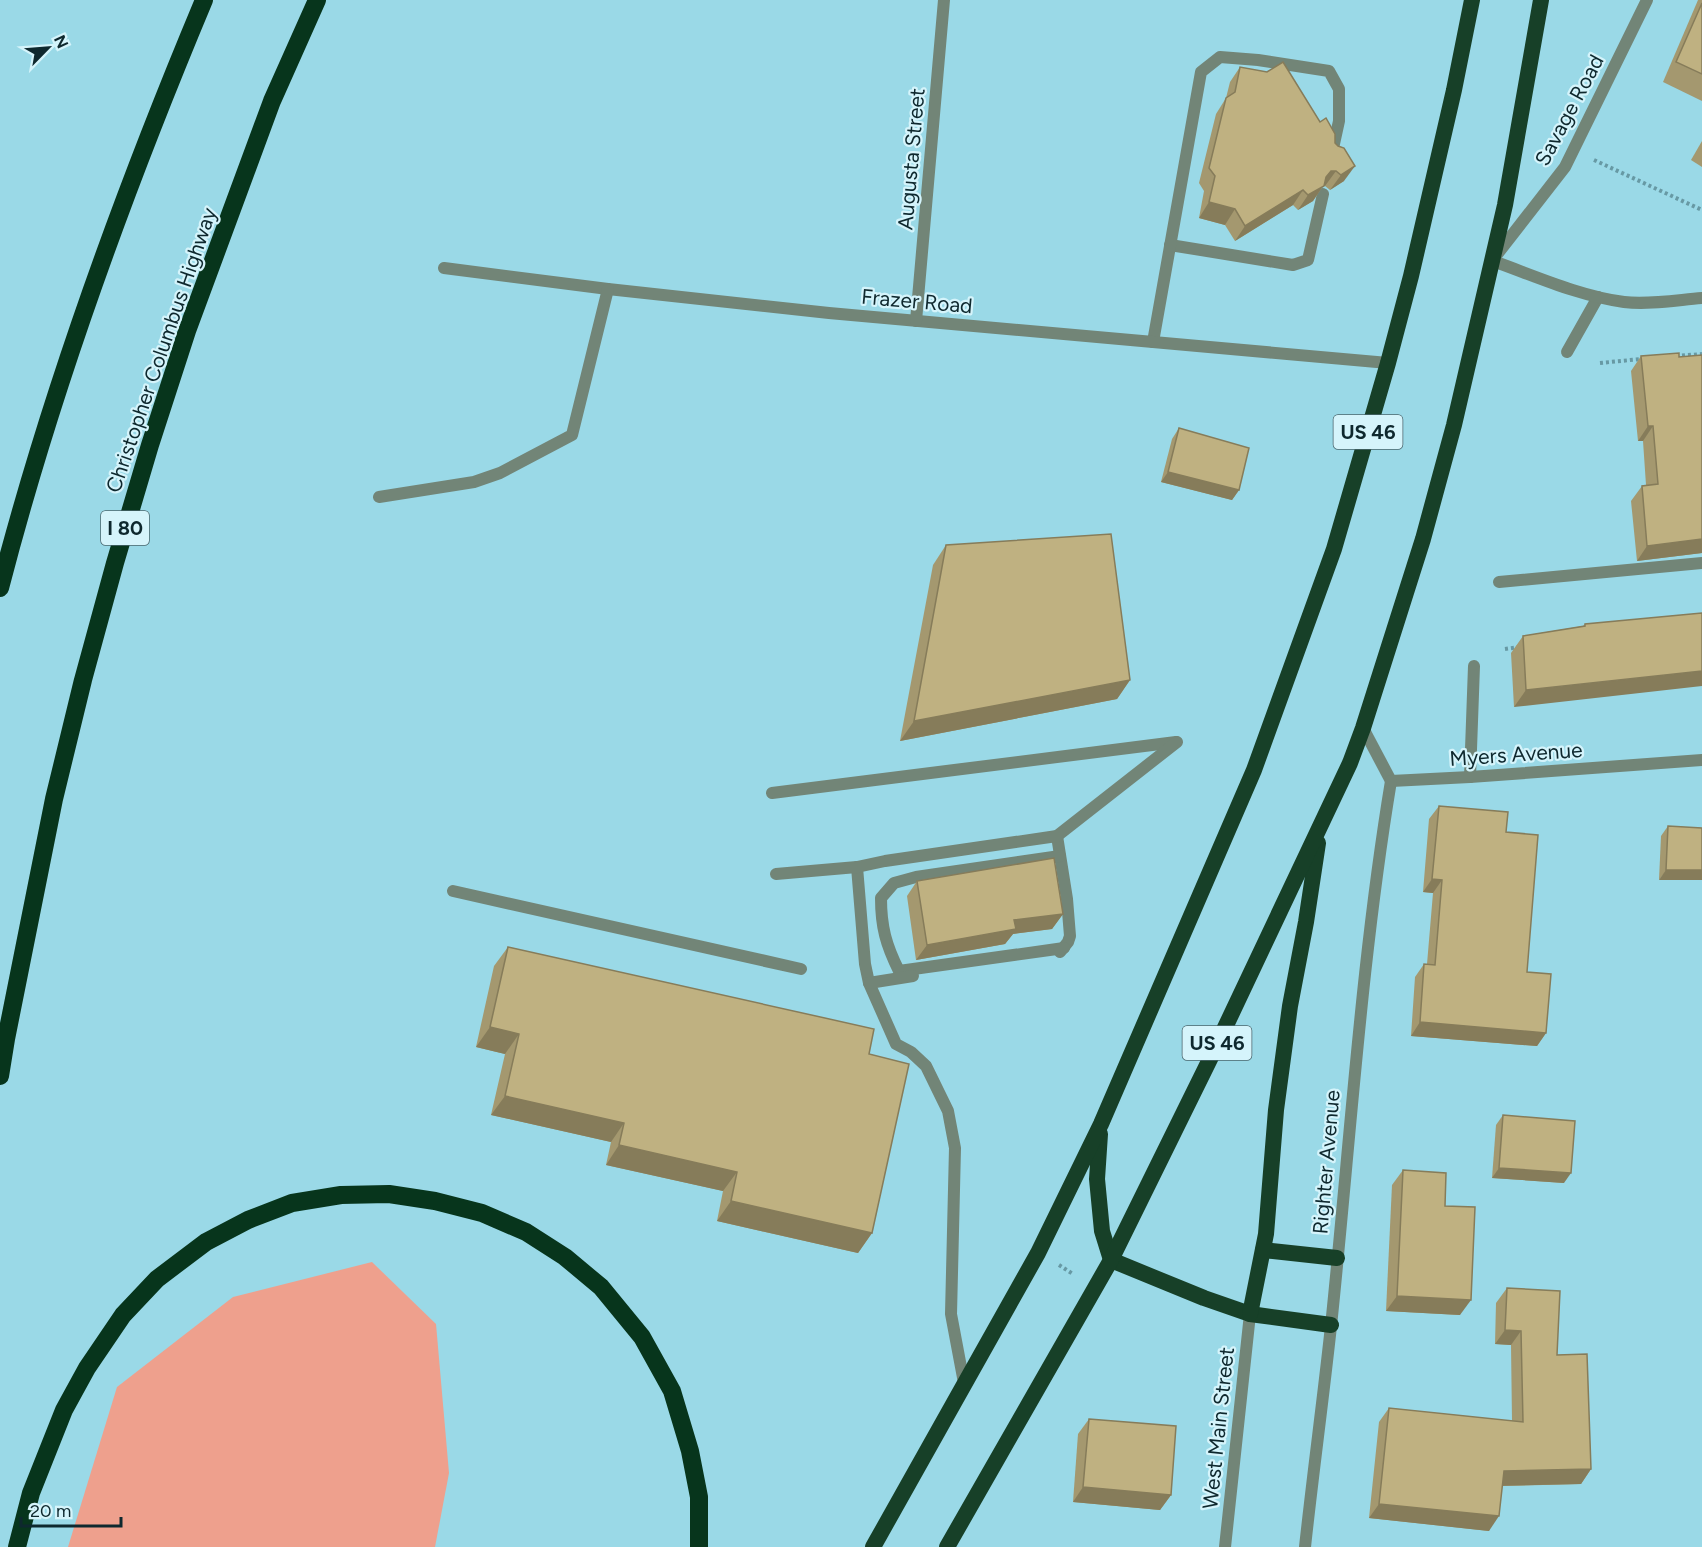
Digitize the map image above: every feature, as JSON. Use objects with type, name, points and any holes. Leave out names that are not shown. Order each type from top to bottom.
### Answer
[{"type":"highway","points":[[0,588],[37,458],[120,209],[155,117],[204,0]]},
{"type":"highway","name":"Christopher Columbus Highway","points":[[0,1076],[54,799],[83,680],[121,542],[187,331],[272,101],[317,0]]},
{"type":"highway","name":"US 46","points":[[873,1547],[1038,1253],[1101,1124],[1254,770],[1334,549],[1388,363],[1449,113],[1472,0]]},
{"type":"highway","name":"US 46","points":[[947,1547],[1111,1260],[1208,1064],[1350,763],[1423,539],[1454,425],[1507,194],[1541,0]]},
{"type":"highway","points":[[1250,1314],[1266,1228],[1277,1099],[1290,1006],[1306,922],[1320,825]]},
{"type":"highway","points":[[1101,1124],[1097,1179],[1102,1231],[1111,1260],[1250,1314],[1331,1325]]},
{"type":"highway","points":[[17,1547],[32,1493],[64,1410],[87,1368],[123,1315],[157,1279],[206,1242],[248,1220],[292,1203],[340,1195],[389,1194],[435,1201],[482,1213],[526,1232],[565,1257],[601,1287],[642,1337],[672,1391],[690,1450],[699,1497],[699,1547]]},
{"type":"highway","points":[[1263,1250],[1337,1258]]},
{"type":"street","name":"Augusta Street","points":[[916,321],[944,0]]},
{"type":"street","name":"Savage Road","points":[[1493,261],[1565,167],[1647,0]]},
{"type":"street","points":[[1153,342],[1201,72],[1220,57],[1258,60],[1329,71],[1340,89],[1339,121],[1332,154]]},
{"type":"street","points":[[1170,245],[1293,265],[1308,260],[1323,194]]},
{"type":"street","points":[[1493,261],[1598,297],[1627,302],[1662,302],[1702,298]]},
{"type":"street","name":"Frazer Road","points":[[444,268],[608,289],[916,321],[1388,363]]},
{"type":"street","points":[[379,497],[474,482],[500,473],[572,435],[608,289]]},
{"type":"street","points":[[1567,352],[1598,297]]},
{"type":"street","points":[[1499,582],[1702,563]]},
{"type":"street","points":[[1470,777],[1474,666]]},
{"type":"street","points":[[1363,728],[1391,781]]},
{"type":"street","points":[[772,793],[1177,742],[1057,836],[858,867],[776,874]]},
{"type":"street","name":"Myers Avenue","points":[[1391,781],[1702,760]]},
{"type":"street","name":"Righter Avenue","points":[[1305,1547],[1331,1325],[1370,922],[1391,781]]},
{"type":"street","points":[[869,983],[1053,954],[1064,948],[1070,936],[1057,836]]},
{"type":"street","points":[[1060,856],[949,871],[894,883],[881,897],[881,916],[888,947],[899,971],[1064,948]]},
{"type":"street","points":[[858,867],[865,964],[869,983],[896,1044],[911,1052],[926,1066],[948,1111],[954,1148],[951,1314],[964,1383]]},
{"type":"street","points":[[453,891],[801,969]]},
{"type":"street","name":"West Main Street","points":[[1225,1547],[1250,1314]]},
{"type":"path","points":[[1592,160],[1702,210]]},
{"type":"path","points":[[1668,357],[1702,354]]},
{"type":"path","points":[[1600,363],[1645,359]]},
{"type":"path","points":[[1505,649],[1527,645]]},
{"type":"path","points":[[1055,1262],[1073,1274]]},
{"type":"shaded area","points":[[372,1262],[436,1324],[449,1473],[435,1547],[68,1547],[117,1387],[233,1297]]},
{"type":"building","points":[[1702,3],[1702,74],[1676,62]]},
{"type":"building","points":[[1283,62],[1320,122],[1326,118],[1335,134],[1335,143],[1344,148],[1355,166],[1341,175],[1336,171],[1331,171],[1326,177],[1324,186],[1308,195],[1303,190],[1245,226],[1235,209],[1209,202],[1215,176],[1209,168],[1226,98],[1235,92],[1240,67],[1267,72]]},
{"type":"building","points":[[1679,353],[1679,357],[1702,355],[1702,539],[1647,546],[1642,486],[1658,484],[1653,426],[1648,426],[1641,356]]},
{"type":"building","points":[[1179,428],[1249,448],[1239,490],[1168,472]]},
{"type":"building","points":[[1111,534],[1130,680],[914,721],[946,545]]},
{"type":"building","points":[[1702,613],[1702,671],[1526,690],[1523,636],[1585,626],[1585,624]]},
{"type":"building","points":[[1439,806],[1508,812],[1506,832],[1538,835],[1527,972],[1551,974],[1546,1033],[1420,1022],[1424,964],[1435,965],[1442,880],[1432,879]]},
{"type":"building","points":[[1668,826],[1702,828],[1702,870],[1666,870]]},
{"type":"building","points":[[1054,858],[1063,914],[1014,920],[1016,929],[927,945],[917,881]]},
{"type":"building","points":[[508,947],[874,1029],[869,1054],[909,1064],[872,1233],[731,1201],[737,1172],[619,1145],[624,1123],[505,1096],[519,1034],[490,1027]]},
{"type":"building","points":[[1503,1115],[1575,1121],[1571,1173],[1499,1168]]},
{"type":"building","points":[[1403,1170],[1446,1173],[1445,1206],[1475,1207],[1471,1300],[1397,1296]]},
{"type":"building","points":[[1507,1288],[1560,1291],[1557,1355],[1587,1354],[1591,1469],[1504,1471],[1499,1516],[1379,1504],[1389,1408],[1523,1422],[1521,1331],[1505,1330]]},
{"type":"building","points":[[1089,1419],[1176,1426],[1171,1495],[1083,1487]]}]
